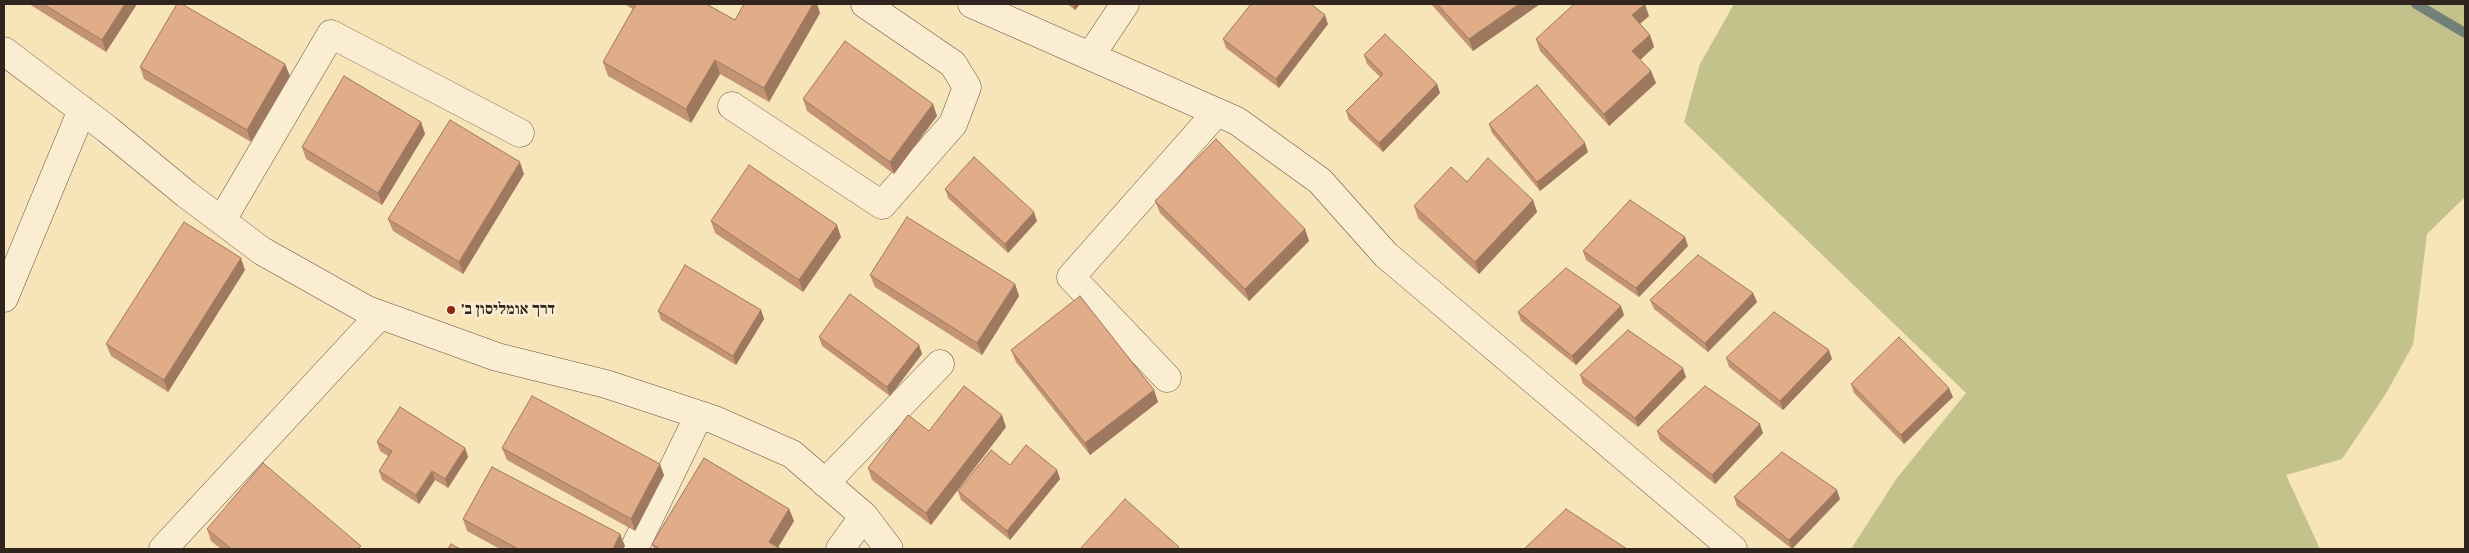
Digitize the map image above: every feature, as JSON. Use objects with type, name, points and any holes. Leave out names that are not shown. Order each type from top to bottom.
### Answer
[{"type":"street","points":[[732,106],[882,205],[953,124],[967,87],[953,64],[865,4]]},
{"type":"street","points":[[972,4],[1237,121],[1320,181],[1386,255],[1733,549]]},
{"type":"street","points":[[1091,55],[1126,4]]},
{"type":"street","points":[[222,220],[331,34],[520,133]]},
{"type":"street","points":[[4,51],[262,251],[366,310],[497,357],[606,384],[699,415],[792,454],[864,516],[889,549]]},
{"type":"street","points":[[4,298],[82,110]]},
{"type":"street","points":[[1167,378],[1071,277],[1217,112]]},
{"type":"street","points":[[163,549],[380,315]]},
{"type":"street","points":[[825,483],[940,364]]},
{"type":"street","points":[[634,549],[699,415]]},
{"type":"street","points":[[840,549],[864,516]]},
{"type":"shaded area","points":[[1734,4],[2465,4],[2465,197],[2427,234],[2413,345],[2385,395],[2342,459],[2286,475],[2320,549],[1851,549],[1897,478],[1966,393],[1684,122],[1700,64]]},
{"type":"building","points":[[43,4],[125,4],[102,40]]},
{"type":"building","points":[[177,4],[182,4],[285,64],[247,130],[140,67]]},
{"type":"building","points":[[636,4],[706,4],[735,20],[744,4],[813,4],[764,88],[715,60],[686,109],[603,62]]},
{"type":"building","points":[[1251,4],[1311,4],[1325,15],[1276,79],[1223,39]]},
{"type":"building","points":[[1437,4],[1519,4],[1469,39]]},
{"type":"building","points":[[1574,4],[1645,4],[1632,15],[1650,35],[1632,51],[1651,71],[1604,114],[1536,39]]},
{"type":"building","points":[[1385,34],[1437,84],[1379,143],[1346,111],[1383,74],[1364,55]]},
{"type":"building","points":[[845,41],[933,104],[890,162],[803,99]]},
{"type":"building","points":[[344,76],[421,122],[378,193],[302,147]]},
{"type":"building","points":[[1537,85],[1585,143],[1537,182],[1489,124]]},
{"type":"building","points":[[450,120],[520,162],[459,262],[388,219]]},
{"type":"building","points":[[1216,139],[1305,229],[1245,289],[1155,201]]},
{"type":"building","points":[[974,157],[1034,212],[1005,244],[945,189]]},
{"type":"building","points":[[1488,158],[1533,200],[1475,262],[1414,206],[1451,167],[1467,182]]},
{"type":"building","points":[[749,165],[837,225],[799,280],[711,221]]},
{"type":"building","points":[[1630,200],[1685,237],[1636,288],[1583,251]]},
{"type":"building","points":[[907,217],[1015,284],[977,343],[870,275]]},
{"type":"building","points":[[184,222],[241,258],[164,380],[106,344]]},
{"type":"building","points":[[1698,255],[1753,293],[1705,343],[1650,300]]},
{"type":"building","points":[[685,265],[761,310],[733,356],[658,311]]},
{"type":"building","points":[[1566,268],[1621,306],[1572,356],[1518,312]]},
{"type":"building","points":[[850,294],[919,345],[887,387],[819,337]]},
{"type":"building","points":[[1080,296],[1154,390],[1085,443],[1011,350]]},
{"type":"building","points":[[1774,312],[1829,350],[1780,401],[1726,358]]},
{"type":"building","points":[[1628,330],[1683,368],[1635,418],[1580,375]]},
{"type":"building","points":[[1899,337],[1949,388],[1901,435],[1851,384]]},
{"type":"building","points":[[964,386],[1002,415],[926,513],[868,468],[908,415],[929,431]]},
{"type":"building","points":[[1705,386],[1760,424],[1712,475],[1657,431]]},
{"type":"building","points":[[532,396],[660,464],[631,519],[502,448]]},
{"type":"building","points":[[400,407],[465,448],[445,479],[432,471],[416,495],[379,471],[392,451],[377,442]]},
{"type":"building","points":[[1026,445],[1057,470],[1007,531],[958,491],[991,450],[1010,465]]},
{"type":"building","points":[[1782,452],[1837,490],[1789,540],[1734,497]]},
{"type":"building","points":[[704,458],[789,509],[769,542],[781,549],[660,549],[652,544]]},
{"type":"building","points":[[263,463],[361,546],[358,549],[229,549],[207,529]]},
{"type":"building","points":[[492,467],[620,534],[613,549],[518,549],[463,519]]},
{"type":"building","points":[[1125,499],[1179,547],[1176,549],[1080,549]]},
{"type":"building","points":[[1566,509],[1627,549],[1524,549]]},
{"type":"building","points":[[451,544],[460,549],[448,549]]},
{"type":"waterway","points":[[2416,4],[2465,33]]},
{"type":"place","name":"דרך אומליסון ב׳","points":[[451,310]]}]
